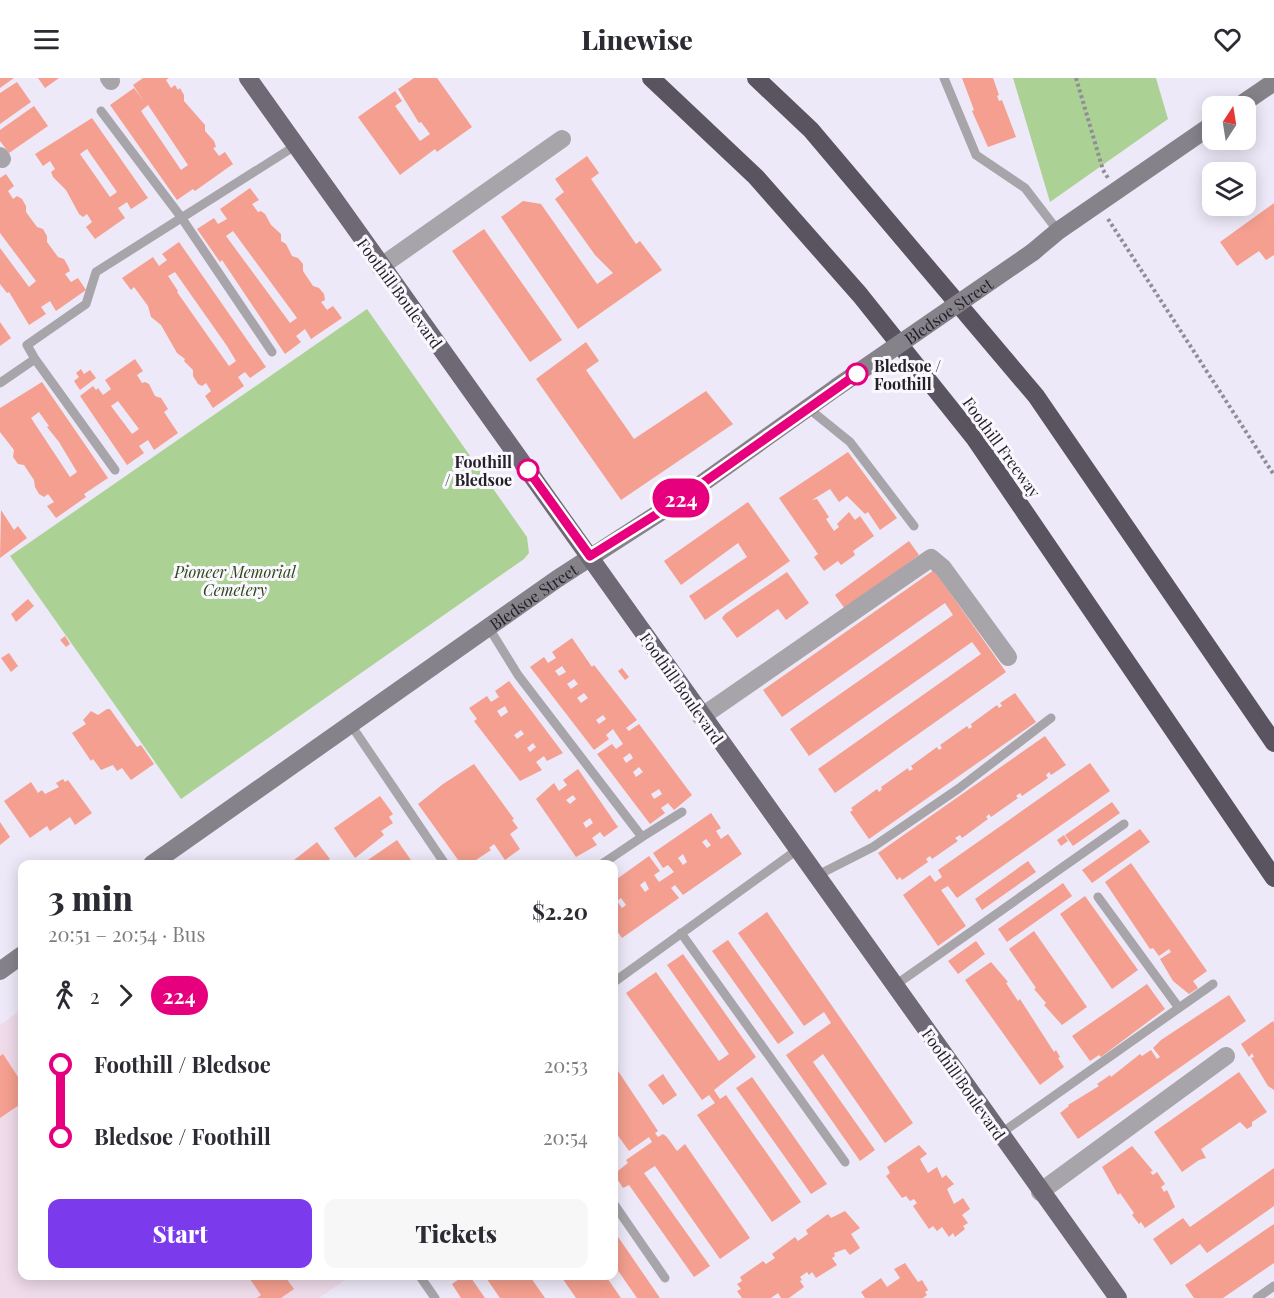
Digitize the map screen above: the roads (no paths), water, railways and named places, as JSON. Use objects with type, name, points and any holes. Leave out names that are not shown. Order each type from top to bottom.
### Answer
[{"type":"highway","name":"Foothill Freeway","points":[[651,78],[756,177],[860,295],[975,439],[1274,878]]},
{"type":"highway","points":[[756,78],[811,130],[1036,396],[1274,743]]},
{"type":"main road","name":"Foothill Boulevard","points":[[248,78],[380,267],[590,556],[701,717],[1118,1298]]},
{"type":"street","points":[[1254,96],[1274,82]]},
{"type":"street","name":"Bledsoe Street","points":[[158,860],[590,556],[673,504],[1202,132]]},
{"type":"street","points":[[380,267],[562,140]]},
{"type":"street","points":[[701,717],[931,558],[943,568],[1008,657]]},
{"type":"street","points":[[0,971],[18,958]]},
{"type":"street","points":[[1041,1192],[1226,1056]]},
{"type":"lane","points":[[944,78],[976,156],[1025,188],[1058,231]]},
{"type":"lane","points":[[101,111],[181,217],[272,352]]},
{"type":"lane","points":[[115,470],[27,345],[86,304],[96,272],[295,146]]},
{"type":"lane","points":[[0,383],[35,359]]},
{"type":"lane","points":[[808,408],[850,442],[914,526]]},
{"type":"lane","points":[[489,628],[518,675],[642,837]]},
{"type":"lane","points":[[816,876],[873,847],[958,789],[1051,718]]},
{"type":"lane","points":[[351,725],[442,860]]},
{"type":"lane","points":[[608,860],[682,812]]},
{"type":"lane","points":[[894,986],[1124,824]]},
{"type":"lane","points":[[618,979],[797,850]]},
{"type":"lane","points":[[1098,897],[1179,1008]]},
{"type":"lane","points":[[681,933],[845,1162]]},
{"type":"lane","points":[[1000,1134],[1213,984]]},
{"type":"lane","points":[[618,1210],[665,1278]]},
{"type":"lane","points":[[422,1280],[435,1298]]},
{"type":"lane","points":[[1257,1298],[1274,1286]]},
{"type":"place","name":"Bledsoe / Foothill","points":[[857,374]]},
{"type":"place","name":"Foothill / Bledsoe","points":[[528,470]]},
{"type":"park label","name":"Pioneer Memorial Cemetery","points":[[235,580]]}]
